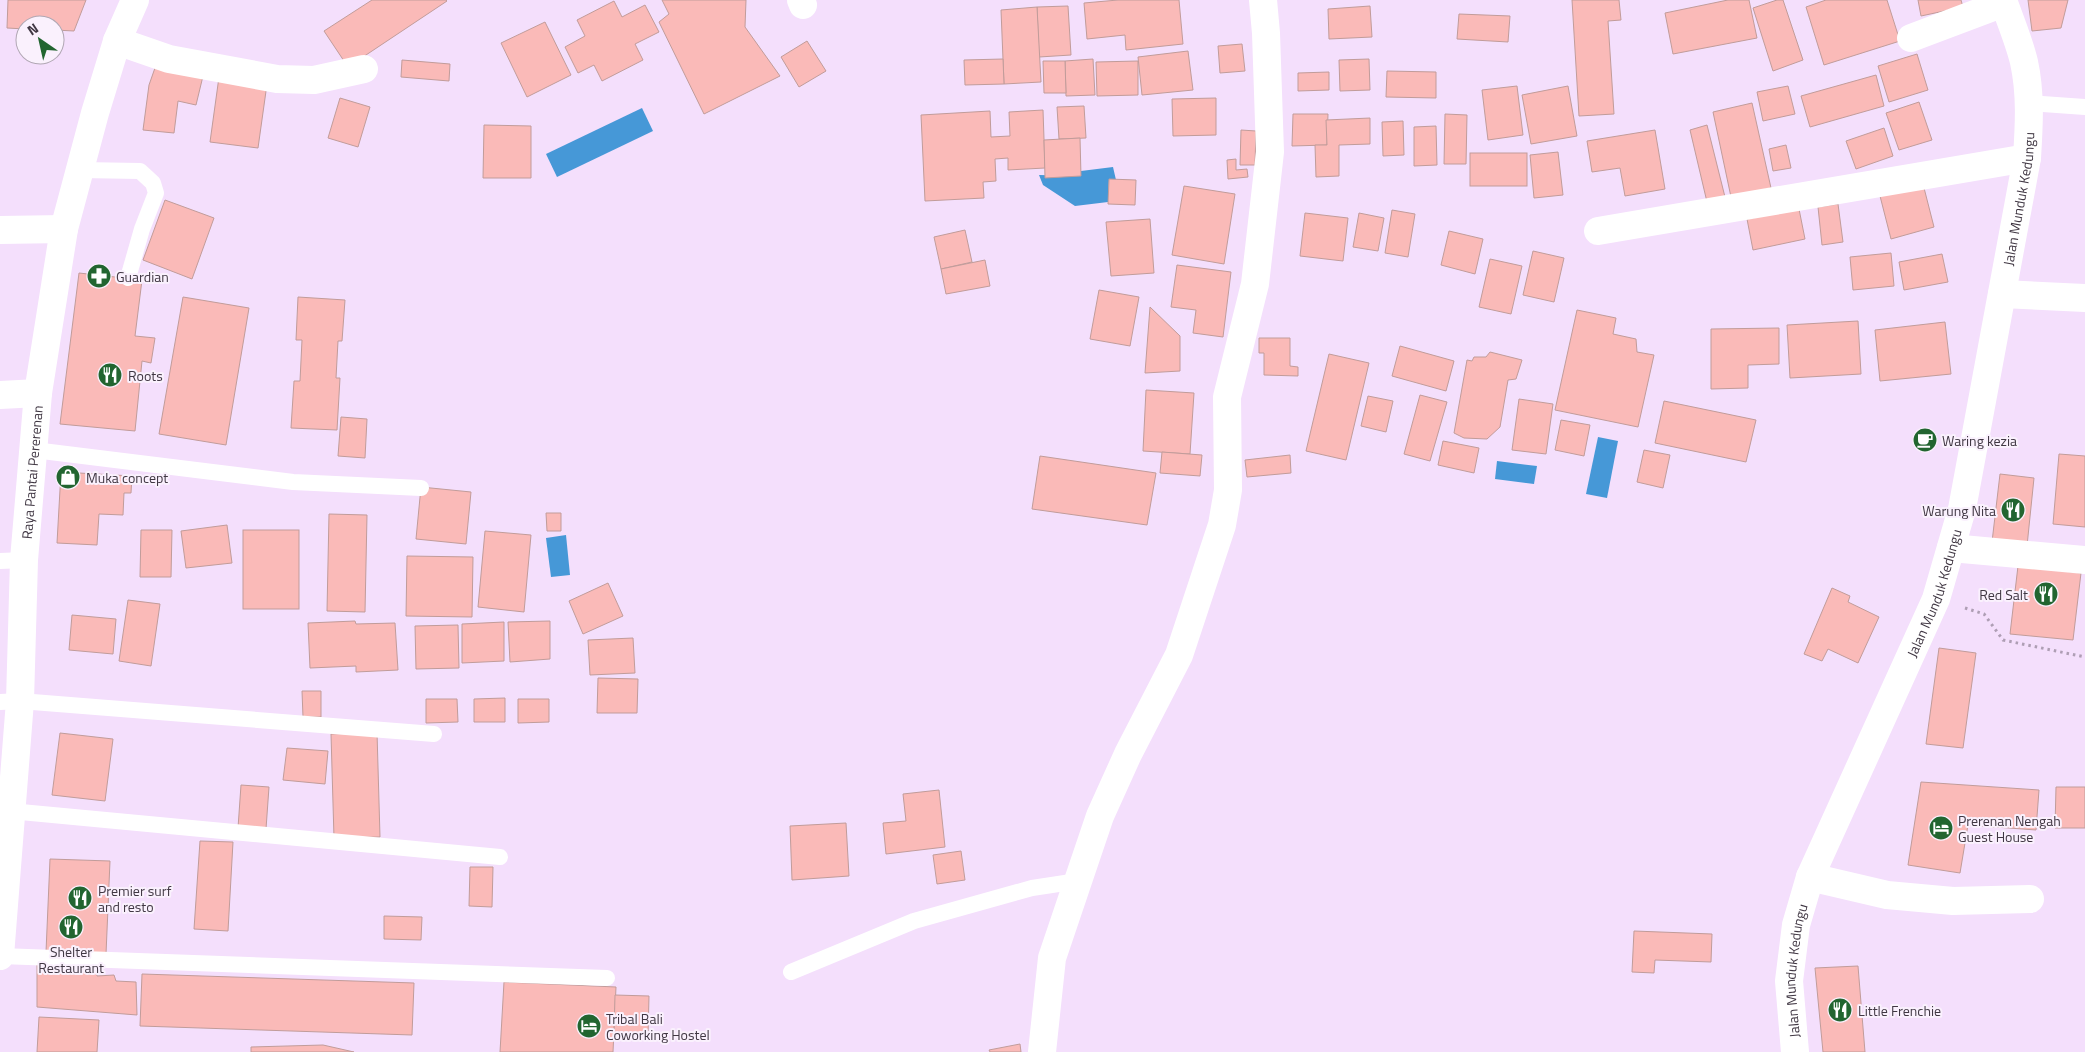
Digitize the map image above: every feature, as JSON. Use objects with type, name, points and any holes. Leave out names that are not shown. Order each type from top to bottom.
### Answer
[{"type":"street","name":"Raya Pantai Pererenan","points":[[0,956],[10,811],[12,560],[34,450],[38,394],[64,229],[117,41],[135,0]]},
{"type":"street","points":[[1042,1052],[1052,958],[1100,816],[1124,763],[1179,655],[1222,525],[1228,490],[1227,397],[1255,284],[1270,152],[1263,0]]},
{"type":"street","points":[[1911,38],[2003,2]]},
{"type":"street","name":"Jalan Munduk Kedungu","points":[[1795,1052],[1789,982],[1796,924],[1810,877],[1936,598],[1962,509],[2027,158],[2029,103],[2024,60],[2003,2]]},
{"type":"street","points":[[117,41],[169,59],[277,80],[314,80],[364,69]]},
{"type":"street","points":[[1598,231],[2027,158]]},
{"type":"street","points":[[0,230],[64,229]]},
{"type":"street","points":[[2002,294],[2085,298]]},
{"type":"street","points":[[0,394],[38,394]]},
{"type":"street","points":[[1951,548],[2085,560]]},
{"type":"street","points":[[1810,877],[1887,895],[1953,901],[2030,899]]},
{"type":"lane","points":[[2029,103],[2085,107]]},
{"type":"lane","points":[[80,170],[140,171],[153,183],[156,193],[142,229],[128,278]]},
{"type":"lane","points":[[34,450],[293,482],[421,488]]},
{"type":"lane","points":[[10,701],[434,734]]},
{"type":"lane","points":[[10,811],[500,857]]},
{"type":"lane","points":[[791,972],[914,921],[1032,888],[1078,881]]},
{"type":"lane","points":[[0,956],[607,978]]},
{"type":"path","points":[[1936,598],[1984,614],[2003,640],[2085,657]]},
{"type":"water","points":[[642,108],[653,131],[557,177],[546,154]]},
{"type":"water","points":[[1113,167],[1116,180],[1109,180],[1108,202],[1075,206],[1043,185],[1039,175],[1081,176],[1081,171]]},
{"type":"water","points":[[1598,437],[1618,441],[1607,498],[1586,494]]},
{"type":"water","points":[[1497,461],[1537,466],[1534,484],[1495,479]]},
{"type":"water","points":[[566,535],[570,575],[551,577],[546,538]]},
{"type":"building","points":[[8,0],[86,0],[74,31],[65,31],[65,15],[15,15],[15,28],[7,28]]},
{"type":"building","points":[[372,0],[447,1],[348,67],[324,31]]},
{"type":"building","points":[[662,0],[746,0],[745,27],[780,76],[704,114],[659,22],[669,14]]},
{"type":"building","points":[[1118,0],[1179,0],[1183,44],[1126,50],[1125,35],[1087,39],[1084,3]]},
{"type":"building","points":[[1572,0],[1619,0],[1621,20],[1608,21],[1614,114],[1579,116]]},
{"type":"building","points":[[1728,0],[1749,0],[1757,38],[1673,54],[1665,13]]},
{"type":"building","points":[[1777,0],[1783,0],[1803,60],[1773,71],[1753,8]]},
{"type":"building","points":[[1826,0],[1887,0],[1900,41],[1824,65],[1806,7]]},
{"type":"building","points":[[1918,0],[1961,0],[1963,7],[1921,16]]},
{"type":"building","points":[[2028,0],[2068,0],[2061,28],[2032,31]]},
{"type":"building","points":[[614,1],[622,17],[645,5],[659,32],[635,44],[643,60],[602,81],[594,65],[578,73],[565,47],[585,36],[577,20]]},
{"type":"building","points":[[1068,6],[1071,55],[1039,57],[1037,7]]},
{"type":"building","points":[[1370,6],[1372,37],[1329,39],[1328,9]]},
{"type":"building","points":[[1037,7],[1041,82],[1004,84],[1001,10]]},
{"type":"building","points":[[1459,14],[1510,16],[1508,42],[1457,39]]},
{"type":"building","points":[[545,22],[571,75],[527,97],[501,43]]},
{"type":"building","points":[[807,41],[826,71],[799,87],[781,57]]},
{"type":"building","points":[[1242,44],[1245,71],[1220,73],[1218,46]]},
{"type":"building","points":[[1188,51],[1193,90],[1142,95],[1138,57]]},
{"type":"building","points":[[1917,54],[1928,90],[1889,102],[1878,66]]},
{"type":"building","points":[[1003,59],[1004,84],[965,85],[964,60]]},
{"type":"building","points":[[1093,59],[1095,95],[1066,96],[1065,61]]},
{"type":"building","points":[[1369,59],[1370,90],[1340,91],[1339,60]]},
{"type":"building","points":[[402,60],[450,64],[449,81],[401,77]]},
{"type":"building","points":[[1043,61],[1065,61],[1066,93],[1044,93]]},
{"type":"building","points":[[1138,61],[1138,95],[1097,96],[1096,62]]},
{"type":"building","points":[[156,65],[203,76],[196,105],[178,101],[174,133],[143,130],[149,85]]},
{"type":"building","points":[[1387,71],[1436,72],[1436,98],[1386,97]]},
{"type":"building","points":[[1329,72],[1329,90],[1298,91],[1298,73]]},
{"type":"building","points":[[1876,75],[1884,106],[1810,127],[1801,96]]},
{"type":"building","points":[[219,77],[267,84],[258,148],[210,142]]},
{"type":"building","points":[[1517,86],[1523,135],[1488,140],[1482,90]]},
{"type":"building","points":[[1568,86],[1577,136],[1531,144],[1522,95]]},
{"type":"building","points":[[1788,86],[1795,114],[1763,121],[1757,92]]},
{"type":"building","points":[[340,98],[370,107],[358,147],[328,138]]},
{"type":"building","points":[[1216,98],[1216,135],[1173,136],[1172,99]]},
{"type":"building","points":[[1919,102],[1932,140],[1899,150],[1886,113]]},
{"type":"building","points":[[1752,103],[1771,188],[1731,197],[1713,112]]},
{"type":"building","points":[[1084,106],[1086,138],[1059,139],[1057,107]]},
{"type":"building","points":[[1043,110],[1045,168],[1008,170],[1008,158],[995,159],[996,181],[983,182],[984,198],[925,201],[921,115],[990,111],[991,137],[1010,136],[1009,112]]},
{"type":"building","points":[[1293,114],[1328,114],[1327,145],[1292,146]]},
{"type":"building","points":[[1445,114],[1467,115],[1466,164],[1444,164]]},
{"type":"building","points":[[1370,118],[1370,144],[1339,145],[1339,176],[1316,177],[1315,145],[1327,145],[1326,120]]},
{"type":"building","points":[[1403,121],[1404,155],[1383,156],[1382,122]]},
{"type":"building","points":[[484,125],[531,126],[531,178],[483,178]]},
{"type":"building","points":[[1707,125],[1725,197],[1707,202],[1690,130]]},
{"type":"building","points":[[1436,126],[1437,165],[1414,166],[1414,127]]},
{"type":"building","points":[[1884,128],[1893,156],[1856,169],[1846,141]]},
{"type":"building","points":[[1241,130],[1256,131],[1255,165],[1240,165]]},
{"type":"building","points":[[1655,130],[1665,189],[1625,196],[1620,168],[1592,172],[1587,141]]},
{"type":"building","points":[[1080,138],[1081,176],[1045,178],[1044,140]]},
{"type":"building","points":[[1786,145],[1791,168],[1773,171],[1769,149]]},
{"type":"building","points":[[1558,152],[1563,195],[1534,198],[1530,155]]},
{"type":"building","points":[[1470,153],[1527,153],[1527,186],[1470,186]]},
{"type":"building","points":[[1236,159],[1236,170],[1247,169],[1248,177],[1228,179],[1227,160]]},
{"type":"building","points":[[1109,179],[1136,180],[1135,205],[1108,204]]},
{"type":"building","points":[[1923,184],[1934,227],[1891,239],[1880,196]]},
{"type":"building","points":[[1184,186],[1235,194],[1224,264],[1172,255]]},
{"type":"building","points":[[165,200],[214,218],[192,279],[143,260]]},
{"type":"building","points":[[1838,204],[1843,242],[1822,245],[1818,207]]},
{"type":"building","points":[[1799,209],[1805,239],[1753,250],[1747,219]]},
{"type":"building","points":[[1392,210],[1415,214],[1408,257],[1385,253]]},
{"type":"building","points":[[1305,213],[1348,218],[1343,261],[1300,256]]},
{"type":"building","points":[[1359,213],[1384,218],[1378,251],[1353,247]]},
{"type":"building","points":[[1150,219],[1154,273],[1111,276],[1106,222]]},
{"type":"building","points":[[965,230],[972,262],[941,269],[934,237]]},
{"type":"building","points":[[1449,231],[1483,239],[1475,274],[1441,265]]},
{"type":"building","points":[[1533,251],[1564,258],[1554,302],[1523,295]]},
{"type":"building","points":[[1891,253],[1894,286],[1853,290],[1850,257]]},
{"type":"building","points":[[1942,254],[1948,282],[1904,290],[1899,262]]},
{"type":"building","points":[[1490,259],[1522,266],[1511,314],[1479,307]]},
{"type":"building","points":[[985,260],[990,286],[946,294],[941,269]]},
{"type":"building","points":[[1177,265],[1231,272],[1223,337],[1193,333],[1196,310],[1171,307]]},
{"type":"building","points":[[79,273],[142,280],[135,336],[155,338],[151,363],[142,361],[135,431],[60,424]]},
{"type":"building","points":[[1099,290],[1139,297],[1130,346],[1090,339]]},
{"type":"building","points":[[183,297],[249,308],[226,445],[159,434]]},
{"type":"building","points":[[298,297],[345,300],[342,341],[338,341],[336,378],[340,378],[337,430],[291,428],[294,381],[300,381],[302,340],[296,340]]},
{"type":"building","points":[[1150,307],[1180,336],[1180,371],[1145,373]]},
{"type":"building","points":[[1577,310],[1616,318],[1613,334],[1636,339],[1637,352],[1654,355],[1638,427],[1555,410]]},
{"type":"building","points":[[1858,321],[1861,374],[1790,378],[1787,325]]},
{"type":"building","points":[[1945,322],[1951,374],[1880,381],[1875,330]]},
{"type":"building","points":[[1779,328],[1779,364],[1748,365],[1748,388],[1711,389],[1711,329]]},
{"type":"building","points":[[1259,338],[1290,338],[1290,366],[1298,367],[1298,376],[1264,375],[1264,353],[1259,353]]},
{"type":"building","points":[[1400,346],[1454,361],[1446,391],[1392,376]]},
{"type":"building","points":[[1490,352],[1522,360],[1516,379],[1508,380],[1500,427],[1487,439],[1464,438],[1454,433],[1467,360],[1472,361],[1474,357],[1486,357]]},
{"type":"building","points":[[1329,354],[1369,363],[1346,460],[1306,451]]},
{"type":"building","points":[[1146,390],[1194,393],[1190,454],[1143,451]]},
{"type":"building","points":[[1420,395],[1447,402],[1430,461],[1404,454]]},
{"type":"building","points":[[1368,396],[1393,401],[1386,432],[1361,426]]},
{"type":"building","points":[[1519,399],[1553,404],[1546,454],[1512,450]]},
{"type":"building","points":[[1664,401],[1756,420],[1746,462],[1655,443]]},
{"type":"building","points":[[341,417],[367,419],[365,458],[338,456]]},
{"type":"building","points":[[1561,420],[1590,425],[1584,456],[1555,450]]},
{"type":"building","points":[[1443,441],[1479,448],[1474,473],[1438,465]]},
{"type":"building","points":[[1644,450],[1670,455],[1663,488],[1637,482]]},
{"type":"building","points":[[1162,452],[1202,455],[1200,476],[1160,473]]},
{"type":"building","points":[[2059,454],[2085,456],[2085,527],[2053,524]]},
{"type":"building","points":[[1290,455],[1291,473],[1247,477],[1245,460]]},
{"type":"building","points":[[1040,456],[1156,473],[1147,525],[1032,509]]},
{"type":"building","points":[[61,472],[132,476],[131,493],[124,493],[123,515],[99,514],[97,545],[57,543]]},
{"type":"building","name":"Warung Nita","points":[[2000,474],[2034,478],[2027,546],[1992,542]]},
{"type":"building","points":[[421,487],[471,492],[466,544],[416,539]]},
{"type":"building","points":[[546,513],[561,513],[561,531],[547,531]]},
{"type":"building","points":[[329,514],[367,515],[365,612],[327,611]]},
{"type":"building","points":[[227,525],[232,563],[186,568],[181,531]]},
{"type":"building","points":[[141,530],[172,530],[171,577],[140,577]]},
{"type":"building","points":[[243,530],[299,530],[299,609],[243,609]]},
{"type":"building","points":[[485,531],[531,535],[524,612],[478,607]]},
{"type":"building","points":[[407,556],[473,557],[472,617],[406,616]]},
{"type":"building","points":[[2018,566],[2081,573],[2073,640],[2010,634]]},
{"type":"building","points":[[608,583],[623,616],[583,634],[569,601]]},
{"type":"building","points":[[1832,588],[1850,596],[1848,602],[1879,617],[1858,663],[1828,649],[1822,661],[1804,654]]},
{"type":"building","points":[[128,600],[160,604],[151,666],[119,661]]},
{"type":"building","points":[[72,615],[116,619],[113,654],[69,650]]},
{"type":"building","points":[[355,621],[356,624],[395,623],[398,670],[356,672],[356,666],[310,668],[308,623]]},
{"type":"building","points":[[550,621],[550,659],[510,662],[508,622]]},
{"type":"building","points":[[504,622],[504,661],[462,663],[462,624]]},
{"type":"building","points":[[458,625],[459,668],[416,669],[415,626]]},
{"type":"building","points":[[633,638],[635,673],[590,675],[588,640]]},
{"type":"building","points":[[1939,648],[1976,653],[1963,748],[1926,744]]},
{"type":"building","points":[[598,678],[638,679],[637,713],[597,713]]},
{"type":"building","points":[[302,691],[321,691],[321,717],[303,717]]},
{"type":"building","points":[[505,698],[505,722],[474,722],[474,699]]},
{"type":"building","points":[[426,699],[457,699],[458,722],[426,723]]},
{"type":"building","points":[[518,699],[549,699],[549,722],[518,723]]},
{"type":"building","points":[[377,732],[380,837],[334,838],[331,734]]},
{"type":"building","points":[[60,733],[113,739],[105,801],[52,795]]},
{"type":"building","points":[[287,748],[328,751],[325,784],[283,780]]},
{"type":"building","name":"Prerenan Nengah Guest House","points":[[1921,782],[2039,790],[2036,830],[1968,825],[1960,873],[1908,865]]},
{"type":"building","points":[[241,785],[269,787],[266,829],[238,828]]},
{"type":"building","points":[[2056,787],[2085,787],[2085,828],[2055,828]]},
{"type":"building","points":[[939,790],[945,847],[886,854],[883,823],[906,821],[903,794]]},
{"type":"building","points":[[846,823],[849,876],[792,880],[790,826]]},
{"type":"building","points":[[200,841],[233,842],[228,931],[194,929]]},
{"type":"building","points":[[961,851],[965,880],[937,884],[933,855]]},
{"type":"building","points":[[50,859],[110,861],[106,954],[46,952]]},
{"type":"building","points":[[470,867],[493,867],[492,907],[469,906]]},
{"type":"building","points":[[384,916],[422,917],[421,940],[384,939]]},
{"type":"building","points":[[1634,931],[1712,934],[1711,962],[1655,960],[1654,973],[1632,972]]},
{"type":"building","points":[[69,961],[70,968],[96,967],[97,976],[114,975],[116,981],[136,982],[137,1015],[37,1007],[37,962]]},
{"type":"building","name":"Little Frenchie","points":[[1858,966],[1865,1052],[1823,1052],[1815,968]]},
{"type":"building","points":[[142,974],[414,983],[412,1035],[140,1026]]},
{"type":"building","points":[[504,982],[616,987],[613,1052],[500,1052]]},
{"type":"building","points":[[615,995],[649,996],[648,1036],[614,1035]]},
{"type":"building","points":[[39,1017],[99,1020],[97,1052],[37,1052]]},
{"type":"building","points":[[1020,1044],[1021,1052],[990,1052],[989,1050]]},
{"type":"building","points":[[323,1045],[354,1052],[251,1052],[251,1047]]},
{"type":"place","name":"Guardian","points":[[99,276]]},
{"type":"place","name":"Roots","points":[[110,375]]},
{"type":"place","name":"Waring kezia","points":[[1925,440]]},
{"type":"place","name":"Muka concept","points":[[68,477]]},
{"type":"place","name":"Warung Nita","points":[[2013,510]]},
{"type":"place","name":"Red Salt","points":[[2046,594]]},
{"type":"place","name":"Prerenan Nengah Guest House","points":[[1941,828]]},
{"type":"place","name":"Premier surf and resto","points":[[80,898]]},
{"type":"place","name":"Shelter Restaurant","points":[[71,927]]},
{"type":"place","name":"Little Frenchie","points":[[1840,1010]]},
{"type":"place","name":"Tribal Bali Coworking Hostel","points":[[589,1026]]}]
